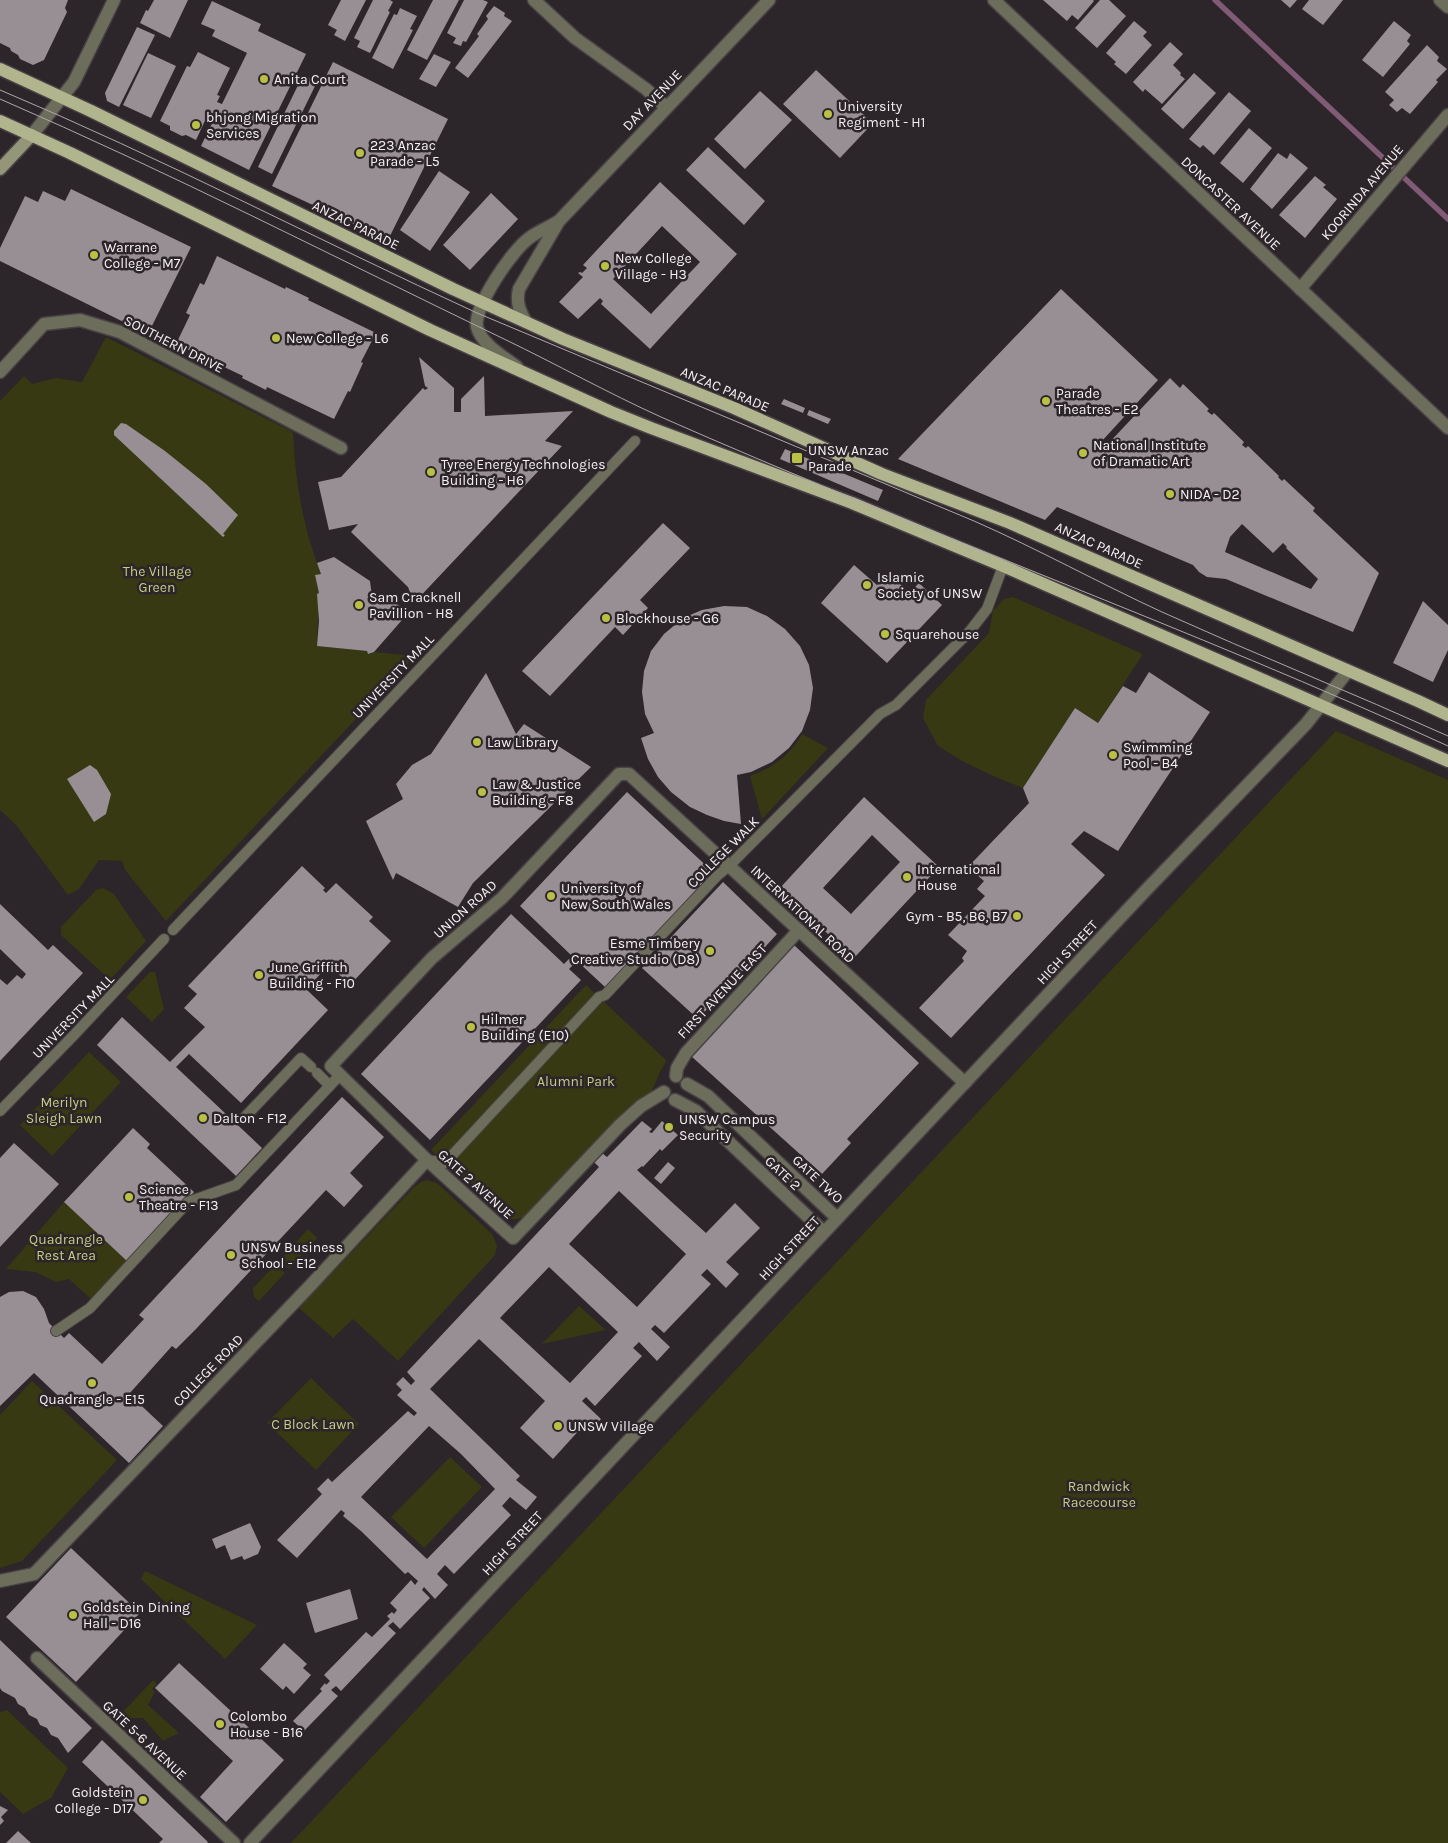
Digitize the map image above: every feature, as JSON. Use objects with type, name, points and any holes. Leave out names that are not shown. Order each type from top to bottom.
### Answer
[{"type":"main road","name":"ANZAC PARADE","points":[[0,69],[482,303],[572,343],[734,408],[882,474],[1010,523],[1448,716]]},
{"type":"main road","points":[[0,121],[430,330],[524,373],[651,428],[852,503],[1003,566],[1448,762]]},
{"type":"main road","points":[[0,169],[32,135]]},
{"type":"street","points":[[32,135],[63,98],[78,75],[114,0]]},
{"type":"street","points":[[534,0],[575,38],[646,89],[666,107]]},
{"type":"street","name":"DAY AVENUE","points":[[526,322],[519,311],[517,299],[519,289],[559,221],[769,0]]},
{"type":"street","name":"DONCASTER AVENUE","points":[[994,0],[1448,428]]},
{"type":"street","points":[[1440,0],[1448,8]]},
{"type":"street","name":"KOORINDA AVENUE","points":[[1300,289],[1448,115]]},
{"type":"street","name":"DAY AVENUE","points":[[524,373],[483,338],[477,327],[478,313],[482,303],[515,253],[527,240],[559,221]]},
{"type":"street","name":"SOUTHERN DRIVE","points":[[0,372],[44,324],[80,320],[120,332],[341,448]]},
{"type":"street","name":"UNIVERSITY MALL","points":[[173,930],[635,441]]},
{"type":"street","name":"COLLEGE WALK","points":[[427,1160],[445,1163],[599,997],[605,994],[717,876],[880,714],[896,706],[970,631],[988,609],[1003,566]]},
{"type":"street","name":"HIGH STREET","points":[[250,1843],[1148,888],[1306,724],[1348,671]]},
{"type":"street","name":"INTERNATIONAL ROAD","points":[[619,774],[629,774],[965,1083]]},
{"type":"street","name":"UNION ROAD","points":[[336,1071],[432,958],[502,898],[619,774]]},
{"type":"street","name":"FIRST AVENUE EAST","points":[[681,1080],[677,1068],[686,1053],[799,930]]},
{"type":"street","name":"UNIVERSITY MALL","points":[[0,1112],[164,939]]},
{"type":"street","points":[[243,1119],[300,1058],[330,1086]]},
{"type":"street","points":[[56,1331],[90,1308],[188,1202],[236,1186],[330,1086],[336,1071]]},
{"type":"street","name":"GATE 2 AVENUE","points":[[336,1071],[427,1160],[513,1238],[620,1125],[641,1106],[664,1092]]},
{"type":"street","points":[[681,1080],[687,1092],[675,1100],[668,1098],[664,1092],[666,1081],[681,1080]]},
{"type":"street","name":"GATE TWO","points":[[681,1080],[708,1096],[837,1218]]},
{"type":"street","name":"GATE 2","points":[[675,1100],[696,1111],[824,1232]]},
{"type":"street","name":"COLLEGE ROAD","points":[[0,1581],[34,1574],[309,1287],[427,1160]]},
{"type":"street","name":"GATE 5-6 AVENUE","points":[[37,1658],[234,1843]]},
{"type":"green space","name":"The Village Green","points":[[106,337],[293,432],[301,504],[309,539],[321,574],[315,575],[319,593],[317,646],[367,651],[368,654],[374,652],[415,656],[166,921],[125,870],[122,861],[99,860],[79,889],[68,895],[16,825],[0,810],[0,401],[24,376],[32,384],[56,378],[82,382]]},
{"type":"green space","points":[[1013,597],[1143,654],[1098,723],[1075,708],[1023,788],[962,761],[938,746],[923,718],[926,700],[989,633],[993,611],[1004,599]]},
{"type":"green space","name":"Randwick Racecourse","points":[[1336,731],[1448,780],[1448,1843],[291,1843]]},
{"type":"green space","points":[[802,734],[828,748],[762,819],[750,776],[780,760]]},
{"type":"green space","points":[[103,888],[114,894],[146,941],[110,980],[61,935],[61,927],[96,890]]},
{"type":"green space","points":[[150,972],[155,972],[164,1009],[152,1022],[126,997]]},
{"type":"green space","name":"Alumni Park","points":[[586,985],[667,1061],[648,1097],[527,1216],[519,1219],[505,1217],[498,1213],[431,1150]]},
{"type":"green space","name":"Merilyn Sleigh Lawn","points":[[89,1052],[121,1082],[52,1156],[20,1125]]},
{"type":"green space","points":[[427,1180],[437,1183],[492,1234],[497,1245],[495,1255],[398,1361],[353,1319],[333,1338],[299,1308],[414,1187]]},
{"type":"green space","name":"Quadrangle Rest Area","points":[[64,1202],[129,1263],[93,1301],[69,1279],[56,1282],[35,1272],[6,1269]]},
{"type":"green space","points":[[308,1229],[317,1238],[289,1269],[279,1261]]},
{"type":"green space","points":[[276,1264],[285,1273],[259,1301],[254,1297],[253,1288]]},
{"type":"green space","points":[[579,1306],[606,1330],[542,1344]]},
{"type":"green space","name":"C Block Lawn","points":[[311,1378],[359,1424],[316,1470],[267,1423]]},
{"type":"green space","points":[[32,1381],[117,1460],[22,1561],[0,1568],[0,1415]]},
{"type":"green space","points":[[450,1457],[482,1487],[424,1548],[391,1517]]},
{"type":"green space","points":[[145,1571],[257,1625],[225,1659],[141,1579]]},
{"type":"green space","points":[[153,1680],[157,1684],[152,1689],[155,1691],[148,1705],[179,1733],[163,1741],[143,1718],[123,1718],[120,1715]]},
{"type":"green space","points":[[7,1710],[68,1768],[51,1798],[23,1814],[0,1792],[0,1712]]},
{"type":"building","points":[[0,0],[68,0],[65,8],[67,12],[44,60],[33,65],[20,59],[10,48],[0,43]]},
{"type":"building","points":[[154,0],[188,0],[170,38],[140,23],[146,10],[148,11]]},
{"type":"building","points":[[341,0],[366,0],[345,41],[334,35],[337,30],[328,25]]},
{"type":"building","points":[[373,0],[390,0],[393,2],[370,53],[357,47],[360,41],[354,38]]},
{"type":"building","points":[[433,0],[459,0],[427,60],[407,50]]},
{"type":"building","points":[[464,0],[483,0],[488,2],[466,42],[463,41],[461,46],[453,43],[456,38],[447,33]]},
{"type":"building","points":[[1043,0],[1094,1],[1078,20],[1072,15],[1067,21]]},
{"type":"building","points":[[1100,0],[1109,0],[1126,16],[1097,48],[1075,28]]},
{"type":"building","points":[[1281,0],[1297,0],[1290,8]]},
{"type":"building","points":[[1309,0],[1343,0],[1323,25],[1302,9]]},
{"type":"building","points":[[212,1],[261,24],[258,31],[306,54],[249,170],[201,146],[216,115],[209,112],[196,140],[170,130],[170,126],[160,121],[187,66],[190,67],[198,52],[230,68],[217,95],[220,96],[217,102],[222,104],[247,53],[212,36],[215,30],[201,24]]},
{"type":"building","points":[[494,6],[505,13],[504,16],[512,21],[468,78],[455,68],[479,36],[477,34],[488,19],[486,16]]},
{"type":"building","points":[[400,8],[417,16],[410,29],[413,30],[393,69],[372,58],[394,14],[397,15]]},
{"type":"building","points":[[1134,21],[1147,32],[1143,36],[1152,45],[1126,74],[1114,64],[1116,62],[1106,53]]},
{"type":"building","points":[[1394,21],[1411,35],[1407,41],[1410,44],[1383,77],[1362,60]]},
{"type":"building","points":[[137,27],[155,35],[119,107],[107,101],[105,93]]},
{"type":"building","points":[[1170,42],[1183,54],[1173,65],[1185,79],[1162,104],[1145,89],[1143,92],[1133,82]]},
{"type":"building","points":[[1427,45],[1439,57],[1437,61],[1447,69],[1436,80],[1438,82],[1410,114],[1402,108],[1397,112],[1389,105],[1394,100],[1385,92]]},
{"type":"building","points":[[148,53],[176,66],[151,118],[123,105]]},
{"type":"building","points":[[434,54],[451,62],[436,87],[419,79]]},
{"type":"building","name":"223 Anzac Parade - L5","points":[[333,62],[448,119],[388,240],[272,186]]},
{"type":"building","name":"University Regiment - H1","points":[[816,70],[873,123],[840,158],[783,104]]},
{"type":"building","points":[[1194,73],[1216,93],[1183,129],[1161,109]]},
{"type":"building","points":[[303,75],[317,82],[272,174],[258,167]]},
{"type":"building","points":[[760,91],[792,120],[745,169],[714,139]]},
{"type":"building","points":[[1229,92],[1251,111],[1214,155],[1203,145],[1200,148],[1189,139]]},
{"type":"building","points":[[1249,128],[1272,148],[1243,183],[1220,163]]},
{"type":"building","points":[[708,147],[765,201],[744,225],[686,170]]},
{"type":"building","points":[[1278,153],[1287,159],[1290,153],[1308,168],[1272,209],[1250,189]]},
{"type":"building","points":[[439,171],[470,192],[430,251],[400,230]]},
{"type":"building","points":[[1315,176],[1326,185],[1323,187],[1337,199],[1305,238],[1279,215]]},
{"type":"building","name":"New College Village - H3","points":[[660,182],[737,254],[650,349],[601,304],[603,301],[600,298],[578,319],[559,302],[583,277],[578,273],[582,273],[587,268],[583,265]],"holes":[[[662,226],[700,262],[651,314],[613,279]]]},
{"type":"building","name":"Warrane College - M7","points":[[71,189],[191,247],[148,334],[0,261],[0,248],[25,196],[38,202],[43,191],[65,201]]},
{"type":"building","points":[[491,193],[518,219],[470,270],[443,245]]},
{"type":"building","name":"New College - L6","points":[[217,256],[285,289],[286,287],[309,298],[308,300],[376,333],[361,362],[363,363],[350,392],[348,391],[334,419],[267,387],[266,390],[242,378],[243,376],[176,344],[190,315],[186,313],[200,283],[204,285]]},
{"type":"building","name":"National Institute of Dramatic Art","points":[[1061,289],[1158,380],[1101,442],[1106,446],[1170,378],[1180,388],[1183,384],[1209,409],[1207,411],[1212,415],[1214,413],[1244,442],[1242,445],[1246,448],[1248,446],[1282,481],[1284,479],[1315,508],[1313,511],[1379,573],[1353,632],[1226,579],[1207,577],[1193,565],[1057,507],[1045,520],[898,459]],"holes":[[[1242,524],[1273,553],[1283,543],[1318,579],[1311,589],[1225,552],[1230,537]]]},
{"type":"building","name":"Tyree Energy Technologies Building - H6","points":[[419,357],[454,388],[454,412],[461,412],[461,399],[484,376],[485,416],[573,411],[545,441],[562,446],[414,603],[408,587],[351,532],[358,524],[329,530],[318,482],[341,477],[423,388],[425,390],[428,388],[425,386]]},
{"type":"building","points":[[784,399],[805,408],[803,413],[781,404]]},
{"type":"building","points":[[809,410],[831,419],[828,424],[807,415]]},
{"type":"building","points":[[121,423],[126,424],[165,451],[206,484],[238,515],[223,534],[225,535],[223,537],[114,435],[114,431]]},
{"type":"building","points":[[785,449],[883,490],[878,501],[780,459]]},
{"type":"building","name":"Blockhouse - G6","points":[[663,523],[690,548],[640,600],[648,608],[623,635],[615,627],[550,696],[522,671]]},
{"type":"building","name":"Sam Cracknell Pavillion - H8","points":[[334,557],[370,581],[373,604],[376,603],[376,595],[380,593],[409,612],[374,652],[368,654],[367,651],[317,646],[319,621],[317,594],[319,593],[315,575],[321,574],[317,563]]},
{"type":"building","name":"Squarehouse","points":[[854,565],[877,585],[889,573],[909,593],[919,583],[942,605],[887,663],[821,603]]},
{"type":"building","points":[[1423,601],[1448,625],[1448,650],[1433,682],[1393,663]]},
{"type":"building","points":[[724,606],[747,607],[767,616],[785,629],[800,646],[809,665],[813,688],[810,710],[802,731],[789,748],[772,762],[751,772],[737,775],[741,824],[707,815],[690,807],[671,792],[658,777],[648,759],[641,738],[654,733],[645,714],[642,692],[644,671],[651,651],[664,634],[683,618],[702,610]]},
{"type":"building","points":[[1149,672],[1210,712],[1118,851],[1084,831],[1071,844],[1105,875],[951,1038],[919,1008],[964,961],[962,958],[967,951],[948,935],[985,896],[977,889],[984,881],[968,867],[1029,803],[1023,788],[1075,708],[1098,723],[1123,686],[1136,693]]},
{"type":"building","name":"Law & Justice Building - F8","points":[[486,673],[516,734],[524,724],[591,767],[473,883],[458,907],[396,873],[393,880],[366,821],[403,799],[396,784],[412,765],[431,754]]},
{"type":"building","points":[[90,765],[97,770],[111,794],[106,814],[94,822],[67,779]]},
{"type":"building","points":[[627,792],[713,872],[605,987],[577,961],[569,969],[581,980],[430,1140],[361,1074],[511,914],[564,964],[572,956],[520,906]]},
{"type":"building","name":"International House","points":[[864,797],[939,867],[854,958],[779,889]],"holes":[[[872,835],[900,862],[851,914],[823,888]]]},
{"type":"building","name":"June Griffith Building - F10","points":[[302,866],[325,888],[323,890],[326,893],[336,883],[373,917],[369,921],[391,941],[350,985],[329,965],[306,989],[328,1010],[241,1103],[189,1054],[176,1067],[262,1148],[236,1176],[97,1045],[122,1017],[170,1062],[205,1027],[184,1008],[197,994],[188,986]]},
{"type":"building","name":"Esme Timbery Creative Studio (D8)","points":[[723,882],[777,934],[698,1019],[642,968]]},
{"type":"building","points":[[0,904],[48,950],[53,945],[83,973],[0,1061],[0,979],[7,985],[17,975],[22,979],[26,974],[0,949]]},
{"type":"building","points":[[794,945],[919,1063],[847,1139],[851,1143],[822,1174],[691,1056]]},
{"type":"building","points":[[342,1097],[384,1137],[350,1173],[363,1186],[344,1207],[326,1190],[196,1329],[176,1349],[172,1346],[129,1394],[163,1426],[129,1463],[34,1373],[0,1406],[0,1297],[9,1292],[23,1291],[36,1297],[44,1309],[49,1323],[64,1338],[69,1333],[102,1364],[144,1319],[139,1315]]},
{"type":"building","name":"UNSW Village","points":[[642,1121],[652,1129],[649,1132],[652,1133],[662,1121],[678,1135],[662,1151],[660,1149],[643,1167],[637,1170],[706,1233],[735,1203],[760,1228],[726,1262],[739,1274],[726,1288],[707,1269],[701,1275],[711,1284],[664,1333],[655,1325],[651,1329],[670,1347],[657,1361],[639,1342],[633,1348],[642,1356],[595,1406],[586,1397],[582,1401],[601,1419],[588,1433],[582,1427],[553,1459],[520,1428],[545,1401],[479,1339],[430,1389],[520,1476],[516,1480],[537,1497],[526,1510],[510,1497],[502,1506],[511,1515],[454,1574],[445,1565],[437,1574],[448,1585],[435,1599],[424,1587],[422,1590],[430,1598],[400,1629],[393,1622],[388,1626],[396,1633],[341,1691],[336,1686],[331,1690],[338,1696],[304,1731],[293,1721],[322,1691],[320,1689],[325,1683],[326,1685],[330,1681],[324,1675],[366,1632],[372,1637],[390,1619],[387,1616],[392,1612],[394,1614],[397,1610],[390,1603],[411,1580],[415,1585],[418,1581],[408,1572],[405,1574],[343,1516],[345,1513],[341,1510],[297,1558],[277,1540],[322,1494],[317,1489],[328,1478],[332,1482],[408,1411],[414,1416],[417,1413],[397,1395],[402,1390],[396,1384],[403,1377],[411,1385],[415,1381],[407,1372],[599,1167],[594,1162],[602,1153],[607,1157]],"holes":[[[619,1191],[686,1254],[637,1307],[569,1244]],[[549,1267],[618,1332],[570,1383],[500,1318]],[[429,1426],[461,1454],[495,1489],[427,1559],[361,1497]]]},
{"type":"building","name":"Science Theatre - F13","points":[[133,1128],[150,1144],[147,1148],[194,1192],[129,1263],[64,1202]]},
{"type":"building","points":[[14,1143],[59,1184],[0,1247],[0,1158]]},
{"type":"building","points":[[668,1162],[675,1168],[661,1184],[654,1178]]},
{"type":"building","points":[[250,1523],[261,1547],[258,1554],[244,1560],[242,1556],[231,1560],[225,1545],[216,1549],[212,1539]]},
{"type":"building","name":"Goldstein Dining Hall - D16","points":[[71,1548],[140,1613],[76,1682],[6,1617]]},
{"type":"building","points":[[350,1589],[358,1619],[315,1633],[306,1603]]},
{"type":"building","points":[[0,1640],[92,1728],[68,1753],[58,1738],[51,1735],[47,1728],[40,1725],[37,1719],[29,1715],[25,1708],[18,1704],[15,1698],[0,1688]]},
{"type":"building","points":[[284,1643],[307,1664],[303,1668],[311,1675],[294,1694],[286,1686],[283,1690],[260,1669]]},
{"type":"building","name":"Colombo House - B16","points":[[179,1663],[284,1760],[226,1822],[200,1797],[233,1761],[155,1688]]},
{"type":"building","name":"Goldstein College - D17","points":[[102,1740],[208,1842],[159,1843],[163,1839],[82,1762]]},
{"type":"building","points":[[0,1806],[8,1810],[1,1817],[4,1821],[0,1825]]},
{"type":"building","points":[[18,1831],[31,1843],[6,1843]]},
{"type":"waterway","points":[[1215,0],[1448,219]]},
{"type":"tram line","points":[[0,90],[121,143],[477,313],[974,521],[1162,612],[1448,736]]},
{"type":"tram line","points":[[0,99],[190,186],[661,417],[857,500],[1154,620],[1350,702],[1448,746]]},
{"type":"place","name":"Anita Court","points":[[264,79]]},
{"type":"place","name":"University Regiment - H1","points":[[828,114]]},
{"type":"place","name":"bhjong Migration Services","points":[[196,125]]},
{"type":"place","name":"223 Anzac Parade - L5","points":[[360,153]]},
{"type":"place","name":"Warrane College - M7","points":[[94,255]]},
{"type":"place","name":"New College Village - H3","points":[[605,266]]},
{"type":"place","name":"New College - L6","points":[[276,338]]},
{"type":"place","name":"Parade Theatres - E2","points":[[1046,401]]},
{"type":"place","name":"National Institute of Dramatic Art","points":[[1083,453]]},
{"type":"place","name":"UNSW Anzac Parade","points":[[797,458]]},
{"type":"place","name":"Tyree Energy Technologies Building - H6","points":[[431,472]]},
{"type":"place","name":"NIDA - D2","points":[[1170,494]]},
{"type":"place","name":"Islamic Society of UNSW","points":[[867,585]]},
{"type":"place","name":"Sam Cracknell Pavillion - H8","points":[[359,605]]},
{"type":"place","name":"Blockhouse - G6","points":[[606,618]]},
{"type":"place","name":"Squarehouse","points":[[885,634]]},
{"type":"place","name":"Law Library","points":[[477,742]]},
{"type":"place","name":"Swimming Pool - B4","points":[[1113,755]]},
{"type":"place","name":"Law & Justice Building - F8","points":[[482,792]]},
{"type":"place","name":"International House","points":[[907,877]]},
{"type":"place","name":"University of New South Wales","points":[[551,896]]},
{"type":"place","name":"Gym - B5, B6, B7","points":[[1017,916]]},
{"type":"place","name":"Esme Timbery Creative Studio (D8)","points":[[710,951]]},
{"type":"place","name":"June Griffith Building - F10","points":[[259,975]]},
{"type":"place","name":"Hilmer Building (E10)","points":[[471,1027]]},
{"type":"place","name":"Dalton - F12","points":[[203,1118]]},
{"type":"place","name":"UNSW Campus Security","points":[[669,1127]]},
{"type":"place","name":"Science Theatre - F13","points":[[129,1197]]},
{"type":"place","name":"UNSW Business School - E12","points":[[231,1255]]},
{"type":"place","name":"Quadrangle - E15","points":[[92,1383]]},
{"type":"place","name":"UNSW Village","points":[[558,1426]]},
{"type":"place","name":"Goldstein Dining Hall - D16","points":[[73,1615]]},
{"type":"place","name":"Colombo House - B16","points":[[220,1724]]},
{"type":"place","name":"Goldstein College - D17","points":[[143,1800]]}]
